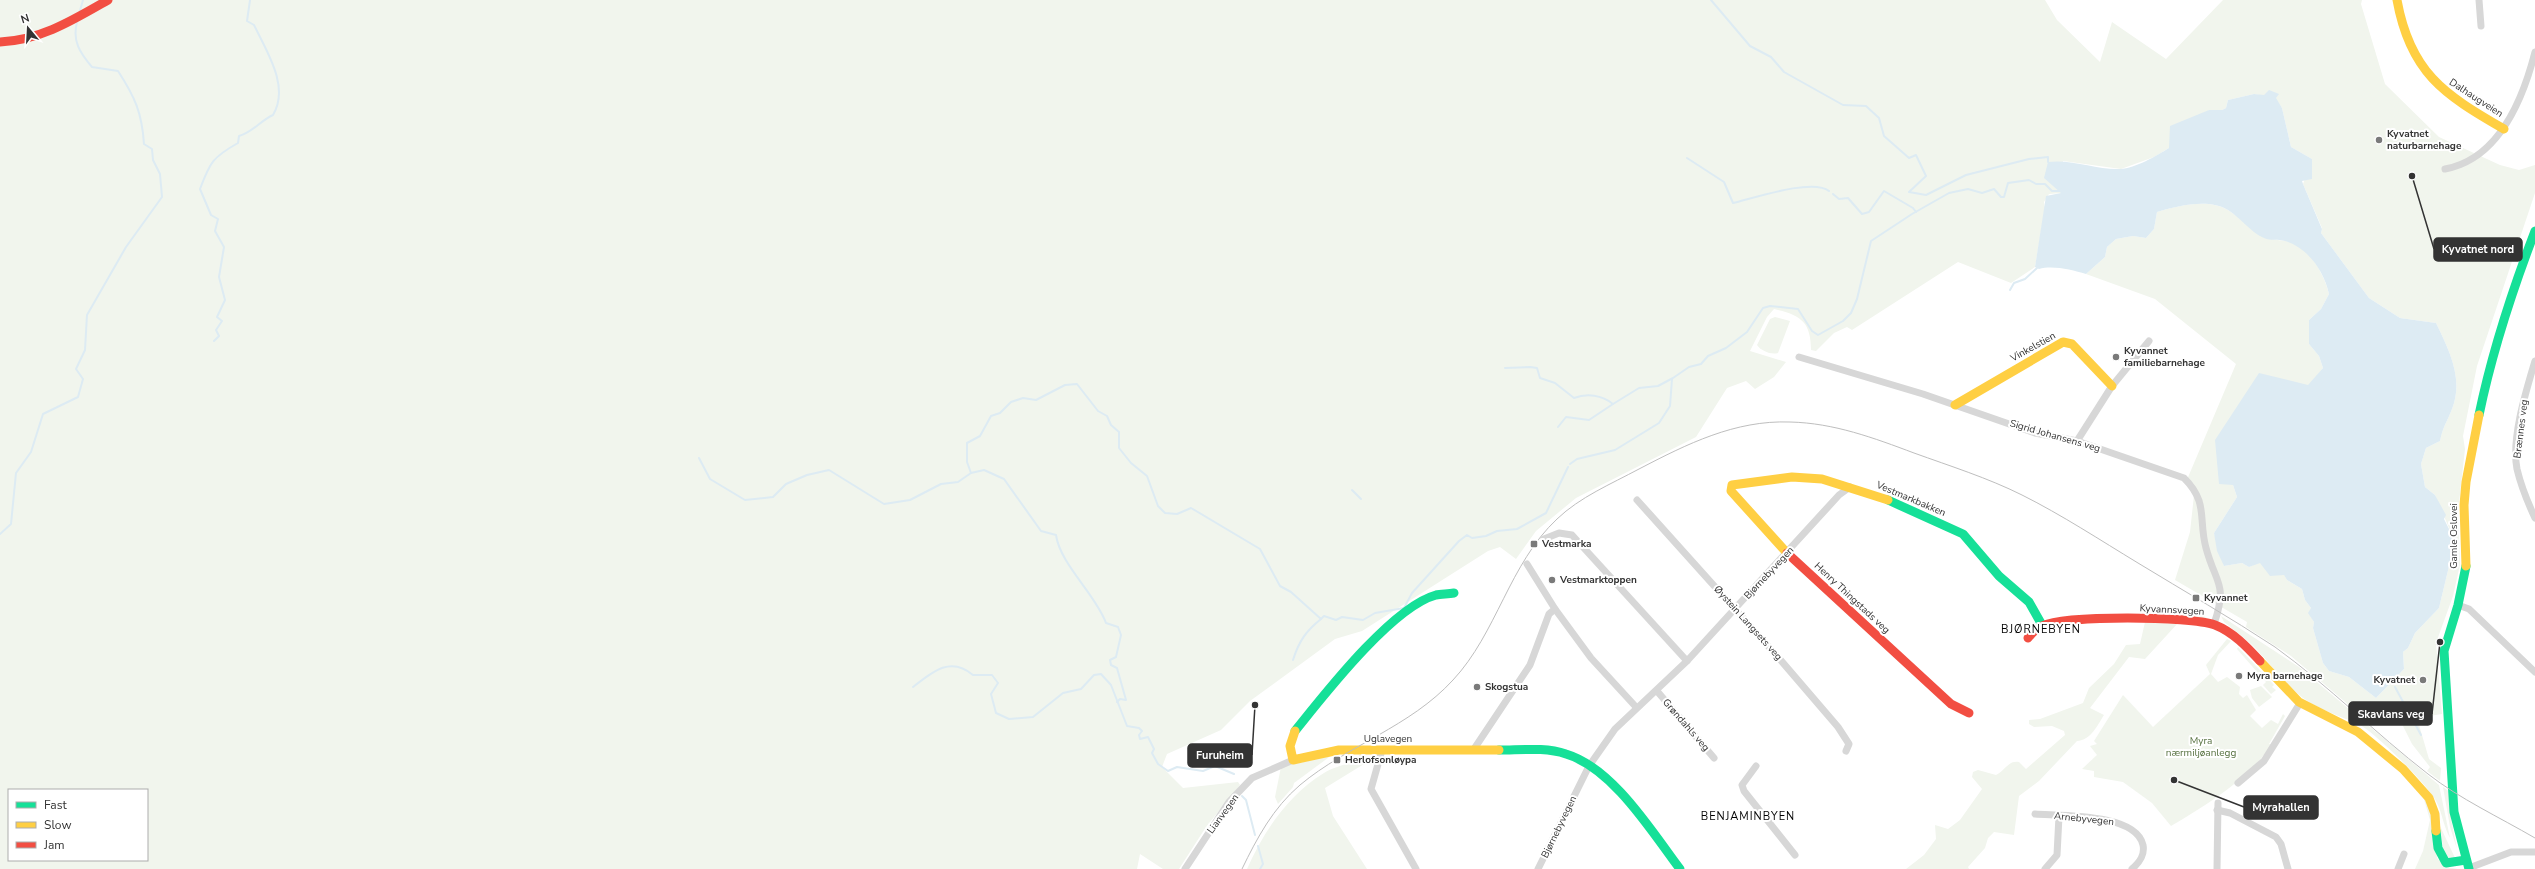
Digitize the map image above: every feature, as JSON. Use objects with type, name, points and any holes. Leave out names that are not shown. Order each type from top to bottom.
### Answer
[{"type":"street","points":[[0,42],[22,41],[46,34],[108,0]]},
{"type":"street","name":"Dalhaugveien","points":[[2397,0],[2406,38],[2424,70],[2448,96],[2504,129]]},
{"type":"street","points":[[2479,0],[2481,26]]},
{"type":"street","points":[[2445,169],[2473,158],[2504,129],[2521,96],[2535,52]]},
{"type":"street","name":"Gamle Oslovei","points":[[2468,866],[2454,812],[2444,664],[2445,640],[2458,605],[2466,569],[2464,505],[2466,482],[2480,409],[2495,344],[2514,286],[2535,231]]},
{"type":"street","points":[[2077,441],[2112,386],[2149,341]]},
{"type":"street","name":"Vinkelstien","points":[[1955,405],[2063,342],[2072,344],[2112,386]]},
{"type":"street","name":"Sigrid Johansens veg","points":[[1799,357],[1955,405],[2035,433],[2077,441],[2184,478],[2195,490],[2201,505],[2206,548],[2220,584],[2219,608],[2214,624]]},
{"type":"street","name":"Brænnes veg","points":[[2535,361],[2526,392],[2517,459],[2517,469],[2535,518]]},
{"type":"street","name":"Vestmarkbakken","points":[[1730,488],[1735,484],[1792,477],[1822,479],[1892,501],[1963,534],[1999,576],[2029,602],[2042,625]]},
{"type":"street","name":"Bjørnebyvegen","points":[[1538,869],[1589,766],[1615,730],[1636,708],[1657,691],[1687,661],[1839,495],[1850,487]]},
{"type":"street","name":"Henry Thingstads veg","points":[[1730,488],[1787,553],[1951,704],[1969,713]]},
{"type":"street","name":"Øystein Langsets veg","points":[[1637,500],[1736,609],[1842,733],[1849,744],[1846,751]]},
{"type":"street","points":[[1544,539],[1559,533],[1572,535],[1687,661]]},
{"type":"street","points":[[1527,564],[1555,609],[1591,658],[1636,708]]},
{"type":"street","points":[[1293,760],[1290,746],[1295,732],[1377,636],[1416,606],[1443,593],[1454,594]]},
{"type":"street","points":[[2458,605],[2469,609],[2535,672]]},
{"type":"street","points":[[1474,749],[1530,665],[1549,614],[1555,609]]},
{"type":"street","name":"Kyvannsvegen","points":[[2042,625],[2054,622],[2134,619],[2214,624],[2231,633],[2244,644],[2300,703],[2367,738],[2413,780],[2429,797],[2434,808],[2440,856],[2446,863],[2468,866]]},
{"type":"street","points":[[2028,638],[2042,625]]},
{"type":"street","name":"Grøndahls veg","points":[[1657,691],[1714,758]]},
{"type":"street","points":[[2238,783],[2264,761],[2300,703]]},
{"type":"street","name":"Uglavegen","points":[[1293,760],[1339,750],[1474,749],[1554,751],[1572,755],[1589,766],[1616,789],[1680,869]]},
{"type":"street","points":[[1382,750],[1371,789],[1416,869]]},
{"type":"street","name":"Lianvegen","points":[[1185,869],[1229,802],[1252,778],[1293,760]]},
{"type":"street","points":[[1756,766],[1742,785],[1744,791],[1795,855]]},
{"type":"street","points":[[2217,869],[2217,806],[2276,837],[2281,844],[2288,869]]},
{"type":"street","name":"Arnebyvegen","points":[[2035,814],[2113,821],[2128,827],[2142,842],[2144,851],[2141,858],[2132,869]]},
{"type":"street","points":[[2046,869],[2057,855],[2059,816]]},
{"type":"street","points":[[2468,866],[2511,852],[2521,850],[2535,852]]},
{"type":"street","points":[[2398,869],[2404,854]]},
{"type":"green space","points":[[0,0],[2045,0],[2057,20],[2100,62],[2112,22],[2166,59],[2223,0],[2362,0],[2361,4],[2385,84],[2439,137],[2500,165],[2519,170],[2535,165],[2535,193],[2477,366],[2463,436],[2465,449],[2458,512],[2460,565],[2453,596],[2436,643],[2442,714],[2417,718],[2429,759],[2441,768],[2440,781],[2427,771],[2430,767],[2412,744],[2396,712],[2390,706],[2370,723],[2291,656],[2246,627],[2247,622],[2175,580],[2190,532],[2194,495],[2186,482],[2236,364],[2155,299],[2086,274],[2105,257],[2107,247],[2116,239],[2133,236],[2146,238],[2154,229],[2157,212],[2192,204],[2211,204],[2220,206],[2265,236],[2296,244],[2310,255],[2322,275],[2329,294],[2321,309],[2309,320],[2309,344],[2319,356],[2323,368],[2233,485],[2237,497],[2214,533],[2224,566],[2242,563],[2249,567],[2260,562],[2284,574],[2287,580],[2302,589],[2305,600],[2311,608],[2309,613],[2314,622],[2313,628],[2323,663],[2329,671],[2349,677],[2376,698],[2404,669],[2403,652],[2408,648],[2415,633],[2439,608],[2450,562],[2452,535],[2435,495],[2425,487],[2421,464],[2426,448],[2440,441],[2455,398],[2456,376],[2450,354],[2436,323],[2400,318],[2369,298],[2321,233],[2322,228],[2303,184],[2312,159],[2291,147],[2282,108],[2275,98],[2254,94],[2228,100],[2226,108],[2222,110],[2209,110],[2169,148],[2154,157],[2121,169],[2063,161],[2061,193],[2049,194],[2044,202],[2045,208],[2035,267],[2011,283],[1958,262],[1852,330],[1847,327],[1834,333],[1816,351],[1811,350],[1811,340],[1803,321],[1791,314],[1774,309],[1767,317],[1750,351],[1786,362],[1774,377],[1755,389],[1746,381],[1727,388],[1696,437],[1576,498],[1536,531],[1516,559],[1500,547],[1488,551],[1362,631],[1335,639],[1250,701],[1221,730],[1167,754],[1162,767],[1183,788],[1238,782],[1240,785],[1206,827],[1179,869],[1163,869],[1140,854],[1137,869],[0,869]]},
{"type":"green space","points":[[1775,317],[1790,321],[1778,353],[1769,353],[1757,345],[1770,319]]},
{"type":"green space","points":[[2189,607],[2207,618],[2181,618]]},
{"type":"green space","points":[[2221,616],[2299,667],[2439,785],[2450,838],[2440,810],[2431,793],[2388,747],[2358,724],[2323,709],[2296,693],[2253,646],[2224,622]]},
{"type":"green space","points":[[2145,622],[2178,623],[2145,659],[2129,657],[2090,708],[2104,715],[2093,732],[2086,738],[2077,741],[2039,781],[2019,796],[2014,835],[1994,832],[1988,838],[1985,848],[1968,867],[1969,869],[1906,869],[1924,855],[1936,839],[1935,825],[1948,829],[1960,820],[1982,789],[1972,777],[1973,772],[1978,770],[1996,775],[2009,764],[2015,762],[2019,762],[2026,769],[2065,735],[2064,731],[2052,726],[2034,727],[2029,724],[2029,720],[2040,719],[2083,703],[2089,688],[2114,664],[2126,645],[2140,644]]},
{"type":"green space","name":"Myra nærmiljøanlegg","points":[[2227,639],[2231,641],[2218,655],[2211,674],[2218,682],[2227,677],[2240,687],[2239,694],[2243,698],[2247,695],[2256,710],[2250,716],[2262,728],[2271,720],[2278,724],[2283,714],[2285,716],[2269,744],[2272,744],[2251,769],[2213,800],[2171,826],[2152,803],[2123,782],[2094,777],[2094,771],[2082,769],[2097,755],[2090,746],[2097,744],[2094,741],[2123,695],[2153,727],[2210,674],[2206,665]]},
{"type":"green space","points":[[2238,647],[2274,685],[2272,687],[2276,690],[2271,694],[2263,685],[2266,682],[2237,649]]},
{"type":"green space","points":[[2261,686],[2272,697],[2259,707],[2252,698],[2250,690]]},
{"type":"green space","points":[[1336,752],[1294,783],[1293,787],[1278,804],[1275,797],[1281,767]]},
{"type":"green space","points":[[1363,753],[1364,764],[1325,788],[1333,816],[1367,869],[1247,869],[1269,828],[1288,803],[1299,792],[1324,773],[1348,763]]},
{"type":"green space","points":[[2443,787],[2450,792],[2451,819],[2457,849],[2450,827]]},
{"type":"green space","points":[[2423,796],[2431,812],[2437,858],[2446,867],[2458,869],[2415,869],[2423,851],[2430,820]]},
{"type":"green space","points":[[2440,826],[2455,858],[2449,858],[2444,855]]},
{"type":"shaded area","name":"Kyvatnet","points":[[2269,90],[2279,94],[2276,98],[2282,108],[2291,147],[2312,159],[2312,179],[2302,181],[2322,229],[2321,233],[2369,298],[2400,318],[2436,323],[2450,354],[2456,376],[2455,398],[2440,441],[2426,448],[2421,464],[2425,487],[2435,495],[2446,515],[2444,519],[2452,535],[2450,562],[2439,608],[2415,633],[2408,648],[2403,652],[2404,669],[2376,698],[2349,677],[2329,671],[2323,663],[2313,628],[2314,622],[2308,613],[2311,608],[2305,600],[2302,589],[2287,580],[2284,575],[2270,576],[2260,563],[2249,567],[2242,563],[2224,566],[2217,551],[2214,533],[2237,497],[2233,485],[2219,484],[2215,440],[2259,373],[2308,385],[2323,368],[2319,356],[2309,344],[2309,320],[2321,309],[2329,294],[2327,285],[2314,262],[2301,249],[2293,244],[2282,240],[2267,239],[2259,235],[2228,210],[2220,206],[2211,204],[2193,204],[2157,212],[2154,229],[2146,238],[2133,236],[2116,239],[2107,247],[2105,257],[2086,274],[2062,268],[2039,269],[2035,267],[2046,196],[2061,193],[2044,178],[2048,162],[2057,161],[2076,163],[2111,169],[2120,169],[2133,166],[2158,155],[2169,148],[2170,126],[2209,110],[2222,110],[2226,108],[2228,100],[2254,94],[2264,95]]},
{"type":"waterway","points":[[79,14],[83,0]]},
{"type":"waterway","points":[[214,341],[219,336],[216,330],[222,321],[217,317],[225,300],[219,277],[224,247],[215,231],[218,219],[211,215],[200,189],[213,161],[223,152],[238,143],[239,136],[248,132],[273,115],[278,104],[278,81],[275,70],[254,25],[247,21],[250,0]]},
{"type":"waterway","points":[[1711,0],[1750,46],[1771,57],[1784,72],[1843,105],[1866,106],[1879,118],[1884,136],[1909,158],[1916,155],[1926,176],[1909,192],[1926,195],[1966,175],[2029,159],[2048,157],[2048,162]]},
{"type":"waterway","points":[[0,534],[11,524],[16,473],[31,452],[43,414],[78,397],[83,379],[76,369],[85,350],[87,315],[126,247],[162,197],[160,174],[153,160],[152,149],[144,144],[139,114],[133,97],[118,71],[92,67],[84,57],[76,41],[77,22]]},
{"type":"waterway","points":[[1687,158],[1724,182],[1733,203],[1783,190],[1797,188],[1821,188],[1829,191]]},
{"type":"waterway","points":[[1505,368],[1537,368],[1540,378],[1555,383],[1574,398],[1589,395],[1599,397],[1613,404],[1639,388],[1658,386],[1689,367],[1701,364],[1708,356],[1726,348],[1747,332],[1763,308],[1770,306],[1798,309],[1812,331],[1818,335],[1843,321],[1851,313],[1857,299],[1871,241],[1912,214],[1949,193],[1968,189],[1982,193],[1994,189],[2001,197],[2004,197],[2008,183],[2029,180],[2036,184],[2045,184],[2052,191],[2060,191]]},
{"type":"waterway","points":[[1833,194],[1839,199],[1848,198],[1862,214],[1869,212],[1884,191],[1913,208],[1916,212]]},
{"type":"waterway","points":[[2010,290],[2014,283],[2025,279],[2037,268]]},
{"type":"waterway","points":[[1570,464],[1577,459],[1615,450],[1659,423],[1670,406],[1672,379]]},
{"type":"waterway","points":[[971,473],[967,462],[967,443],[980,436],[991,416],[1000,413],[1011,402],[1023,398],[1036,400],[1065,385],[1077,384],[1098,411],[1107,416],[1111,425],[1119,432],[1119,448],[1131,463],[1147,476],[1158,506],[1165,513],[1177,514],[1191,508],[1260,549],[1280,586],[1291,592],[1321,619],[1324,616],[1336,620],[1342,617],[1363,620],[1375,613],[1404,608],[1412,593],[1459,541],[1467,535],[1472,538],[1486,536],[1497,531],[1517,529],[1546,513],[1568,467]]},
{"type":"waterway","points":[[1558,427],[1566,417],[1589,420],[1613,404]]},
{"type":"waterway","points":[[699,458],[710,479],[745,500],[773,497],[786,484],[807,475],[829,470],[884,504],[910,500],[941,484],[958,482],[971,473],[984,470],[1004,479],[1041,531],[1056,535],[1064,557],[1095,602],[1106,623],[1118,627],[1121,635],[1116,657],[1110,660],[1111,665],[1117,668],[1126,700],[1120,699],[1117,702]]},
{"type":"waterway","points":[[1352,490],[1361,499]]},
{"type":"waterway","points":[[1293,660],[1304,637],[1321,619]]},
{"type":"waterway","points":[[913,687],[935,671],[950,666],[965,669],[973,675],[992,675],[998,683],[991,694],[996,713],[1009,719],[1033,717],[1063,693],[1081,689],[1094,675],[1101,674],[1111,685],[1127,726],[1139,728],[1142,731],[1139,735],[1140,739],[1148,737],[1154,749],[1152,753],[1158,764],[1168,771],[1177,767],[1203,771],[1215,766],[1234,774]]},
{"type":"waterway","points":[[2395,687],[2421,735]]},
{"type":"waterway","points":[[1242,796],[1246,800],[1255,835]]},
{"type":"waterway","points":[[1258,846],[1263,864],[1260,869]]},
{"type":"tram line","points":[[1242,869],[1266,824],[1282,803],[1300,785],[1338,758],[1418,711],[1453,680],[1481,641],[1527,557],[1541,537],[1566,511],[1586,497],[1693,443],[1731,429],[1770,422],[1806,423],[1854,432],[1982,478],[2009,489],[2052,511],[2275,647],[2440,783],[2466,800],[2535,838]]},
{"type":"traffic: fast","points":[[2479,415],[2503,322],[2535,231]]},
{"type":"traffic: fast","points":[[1888,500],[1963,534],[1999,576],[2029,602],[2042,625]]},
{"type":"traffic: fast","points":[[2466,566],[2458,605],[2444,651],[2454,812],[2469,869]]},
{"type":"traffic: fast","points":[[1295,731],[1341,675],[1399,616],[1418,603],[1436,595],[1454,593]]},
{"type":"traffic: fast","points":[[1499,750],[1550,750],[1566,754],[1583,761],[1600,773],[1630,803],[1680,869]]},
{"type":"traffic: fast","points":[[2436,831],[2438,848],[2446,863],[2466,860]]},
{"type":"traffic: slow","points":[[2397,0],[2403,25],[2411,46],[2420,63],[2432,78],[2463,104],[2504,129]]},
{"type":"traffic: slow","points":[[1955,405],[2063,342],[2072,344],[2112,386]]},
{"type":"traffic: slow","points":[[2466,566],[2464,505],[2466,482],[2479,415]]},
{"type":"traffic: slow","points":[[1787,553],[1731,491],[1732,485],[1792,477],[1822,479],[1888,500]]},
{"type":"traffic: slow","points":[[2260,661],[2299,702],[2358,732],[2403,769],[2429,798],[2435,814],[2436,831]]},
{"type":"traffic: slow","points":[[1295,731],[1290,746],[1293,760],[1339,750],[1499,750]]},
{"type":"traffic: jam","points":[[0,42],[29,37],[56,28],[108,0]]},
{"type":"traffic: jam","points":[[1787,553],[1951,704],[1969,713]]},
{"type":"traffic: jam","points":[[2028,638],[2036,629],[2042,626],[2055,622],[2076,620],[2100,618],[2155,618],[2201,622],[2222,628],[2239,640],[2260,661]]},
{"type":"place","name":"Kyvatnet naturbarnehage","points":[[2379,140]]},
{"type":"place","name":"Kyvatnet nord","points":[[2412,176]]},
{"type":"place","name":"Kyvannet familiebarnehage","points":[[2116,357]]},
{"type":"place","name":"Vestmarka","points":[[1534,544]]},
{"type":"place","name":"Vestmarktoppen","points":[[1552,580]]},
{"type":"place","name":"Kyvannet","points":[[2196,598]]},
{"type":"place","name":"Skavlans veg","points":[[2440,642]]},
{"type":"place","name":"Myra barnehage","points":[[2239,676]]},
{"type":"place","name":"Kyvatnet","points":[[2423,680]]},
{"type":"place","name":"Skogstua","points":[[1477,687]]},
{"type":"place","name":"Furuheim","points":[[1255,705]]},
{"type":"place","name":"Herlofsonløypa","points":[[1337,760]]},
{"type":"place","name":"Myrahallen","points":[[2174,780]]},
{"type":"district","name":"BJØRNEBYEN","points":[[2041,629]]},
{"type":"district","name":"BENJAMINBYEN","points":[[1748,816]]}]
